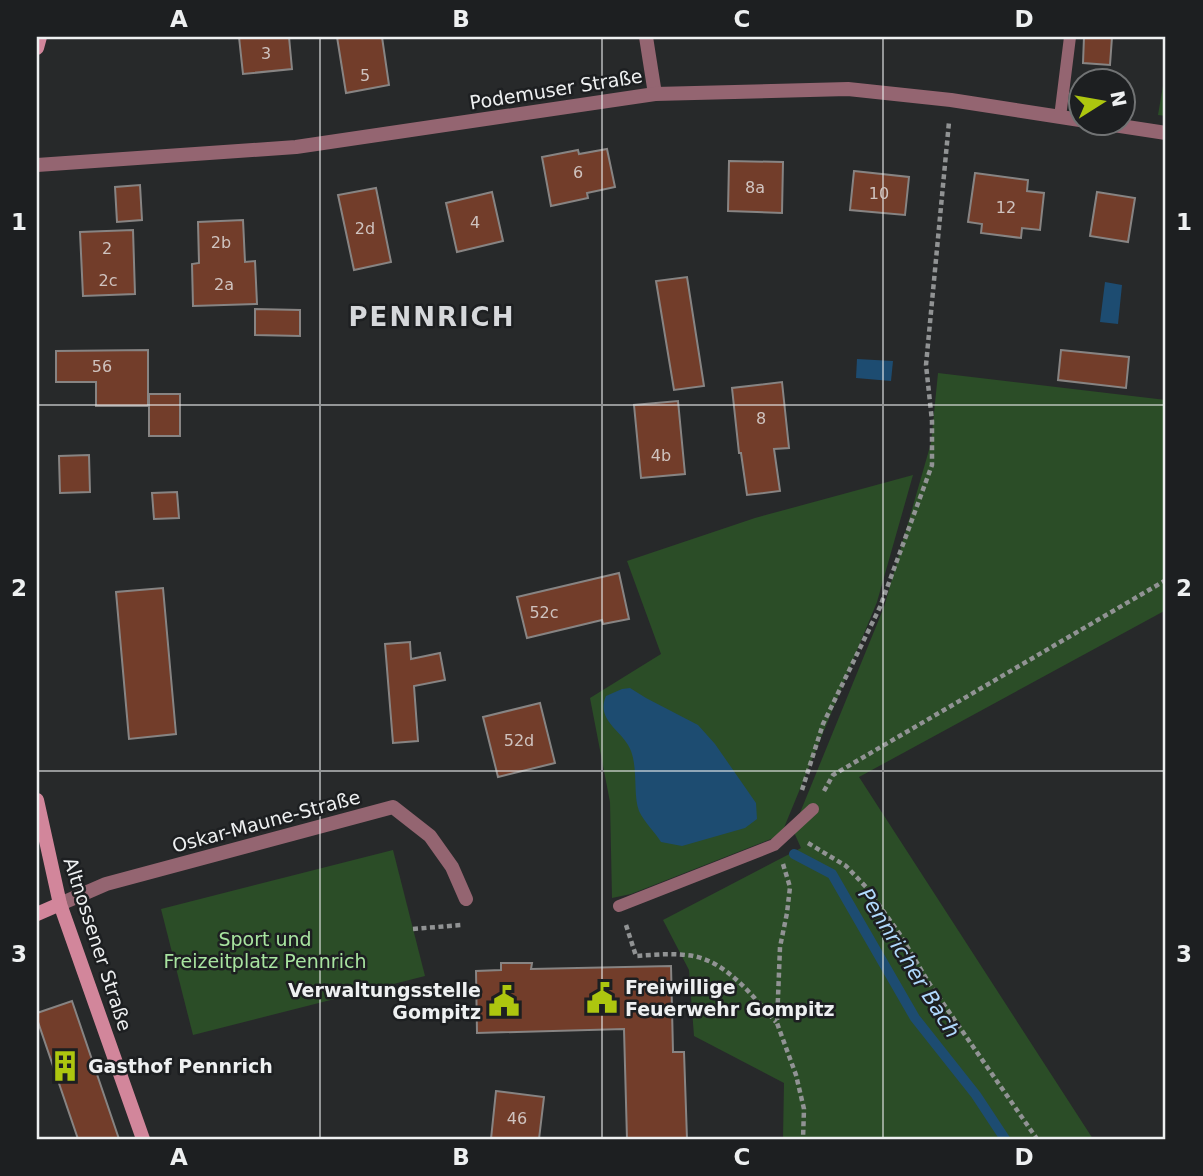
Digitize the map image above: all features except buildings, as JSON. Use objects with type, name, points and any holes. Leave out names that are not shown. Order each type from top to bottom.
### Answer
[{"type":"street","points":[[37,48],[40,37]]},
{"type":"street","points":[[646,37],[655,94]]},
{"type":"street","name":"Podemuser Straße","points":[[37,165],[296,148],[655,94],[848,89],[951,100],[1066,118]]},
{"type":"street","points":[[1136,128],[1166,133]]},
{"type":"street","name":"Altnossener Straße","points":[[37,800],[60,904],[143,1139]]},
{"type":"street","name":"Oskar-Maune-Straße","points":[[37,915],[106,884],[393,807],[429,836],[452,867],[466,899]]},
{"type":"lane","points":[[1060,117],[1070,37]]},
{"type":"lane","points":[[620,906],[774,845],[813,810]]},
{"type":"path","points":[[798,821],[800,796],[823,724],[880,607],[932,465],[932,421],[926,365],[951,100]]},
{"type":"path","points":[[813,810],[833,775],[1166,580]]},
{"type":"path","points":[[789,832],[846,866],[866,887],[1037,1139]]},
{"type":"path","points":[[774,845],[788,873],[790,887],[788,913],[780,947],[777,1023],[796,1075],[804,1110],[803,1139]]},
{"type":"path","points":[[620,906],[636,956],[688,955],[726,970],[777,1023]]},
{"type":"path","points":[[413,929],[461,925]]},
{"type":"green space","points":[[1166,68],[1166,116],[1158,115]]},
{"type":"green space","points":[[938,373],[1166,400],[1166,610],[859,777],[1093,1139],[783,1139],[784,1083],[694,1036],[689,970],[663,920],[801,848],[793,830],[884,607],[931,443]]},
{"type":"green space","points":[[913,475],[877,602],[781,835],[631,894],[612,898],[610,802],[590,698],[661,654],[627,561],[755,518]]},
{"type":"green space","name":"Sport und Freizeitplatz Pennrich","points":[[393,850],[425,976],[193,1035],[161,909]]},
{"type":"water","points":[[1105,282],[1122,285],[1118,324],[1100,322]]},
{"type":"water","points":[[857,359],[893,361],[891,381],[856,378]]},
{"type":"water","points":[[630,688],[698,725],[715,744],[756,803],[757,819],[745,828],[682,846],[661,842],[639,811],[631,751],[604,712],[606,696]]},
{"type":"waterway","name":"Pennricher Bach","points":[[794,854],[832,874],[915,1018],[976,1095],[1005,1139]]},
{"type":"place","name":"Freiwillige Feuerwehr Gompitz","points":[[602,998]]},
{"type":"place","name":"Verwaltungsstelle Gompitz","points":[[504,1001]]},
{"type":"place","name":"Gasthof Pennrich","points":[[65,1066]]},
{"type":"district","name":"PENNRICH","points":[[432,317]]}]
